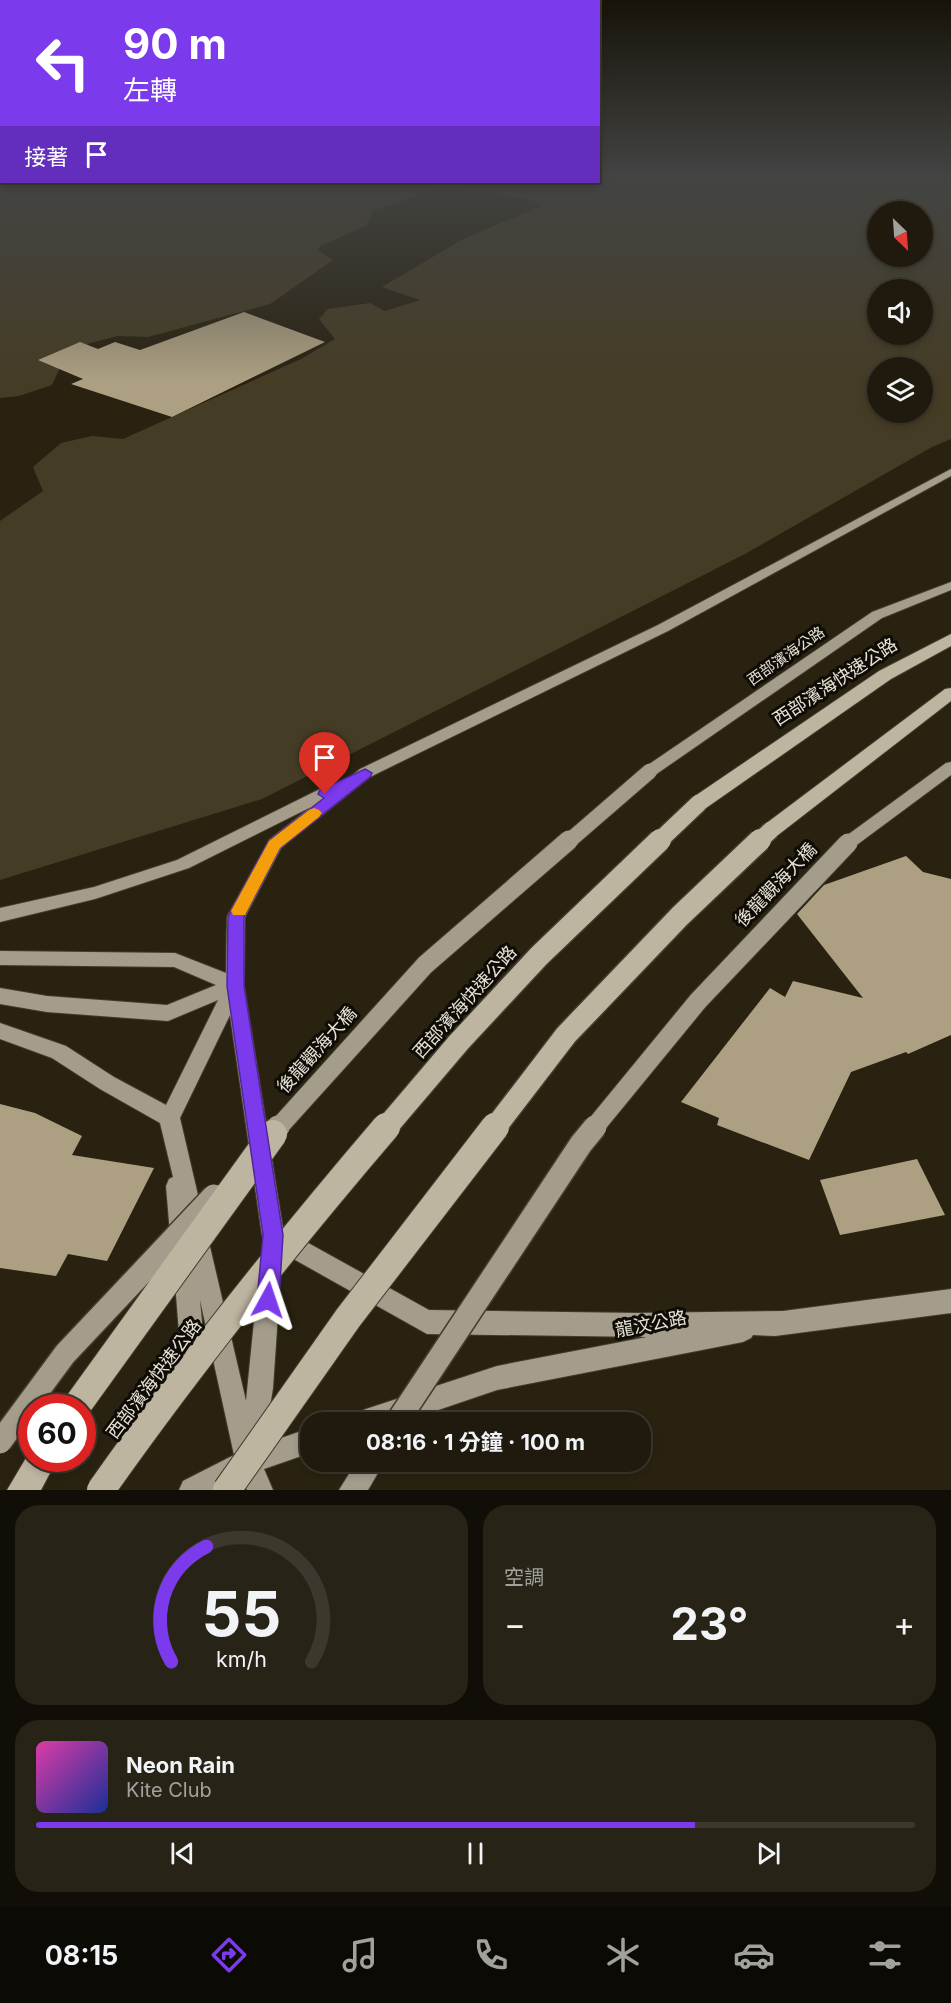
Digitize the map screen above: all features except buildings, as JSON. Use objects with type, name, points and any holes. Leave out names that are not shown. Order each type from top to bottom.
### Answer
[{"type":"highway","name":"西部濱海快速公路","points":[[101,1490],[137,1439],[312,1214],[459,1042],[539,956],[699,803],[885,675],[951,639]]},
{"type":"highway","points":[[227,1490],[348,1318],[567,1035],[680,916],[771,830],[951,693]]},
{"type":"highway","points":[[85,1394],[273,1134]]},
{"type":"highway","points":[[23,1490],[34,1472]]},
{"type":"main road","points":[[0,915],[95,893],[183,864],[663,628],[951,472]]},
{"type":"main road","name":"西部濱海公路","points":[[650,771],[877,615],[951,586]]},
{"type":"main road","name":"後龍觀海大橋","points":[[404,1412],[581,1144],[698,1001],[848,843],[951,767]]},
{"type":"main road","name":"後龍觀海大橋","points":[[0,1442],[65,1354],[273,1134],[425,965],[650,771]]},
{"type":"main road","points":[[209,1490],[248,1462],[261,1388],[273,1235],[235,986],[236,917],[275,844],[365,773]]},
{"type":"main road","points":[[0,958],[175,960],[235,986]]},
{"type":"main road","points":[[0,996],[47,1004],[168,1013],[235,986]]},
{"type":"main road","points":[[93,1490],[166,1417],[192,1333],[170,1118],[235,986]]},
{"type":"main road","points":[[0,1031],[59,1052],[107,1083],[170,1118],[248,1462],[260,1490]]},
{"type":"main road","points":[[273,1235],[427,1322],[638,1325],[783,1323]]},
{"type":"main road","name":"龍汶公路","points":[[396,1412],[497,1378],[783,1323],[951,1301]]},
{"type":"main road","points":[[192,1490],[248,1462],[300,1444]]},
{"type":"main road","points":[[352,1490],[364,1472]]},
{"type":"shaded area","points":[[0,246],[321,246],[317,250],[333,260],[270,304],[148,337],[118,336],[90,343],[63,361],[52,385],[19,396],[0,398]]},
{"type":"shaded area","points":[[452,246],[867,246],[867,267],[933,267],[933,246],[951,246],[951,439],[932,447],[745,554],[262,799],[0,880],[0,521],[43,491],[33,467],[61,443],[92,436],[123,439],[301,359],[335,339],[319,319],[328,309],[370,303],[385,311],[420,300],[382,287]]},
{"type":"slow traffic","points":[[239,911],[275,844],[314,813]]},
{"type":"route","points":[[268,1300],[273,1235],[235,986],[236,917],[275,844],[365,773],[325,794]]}]
